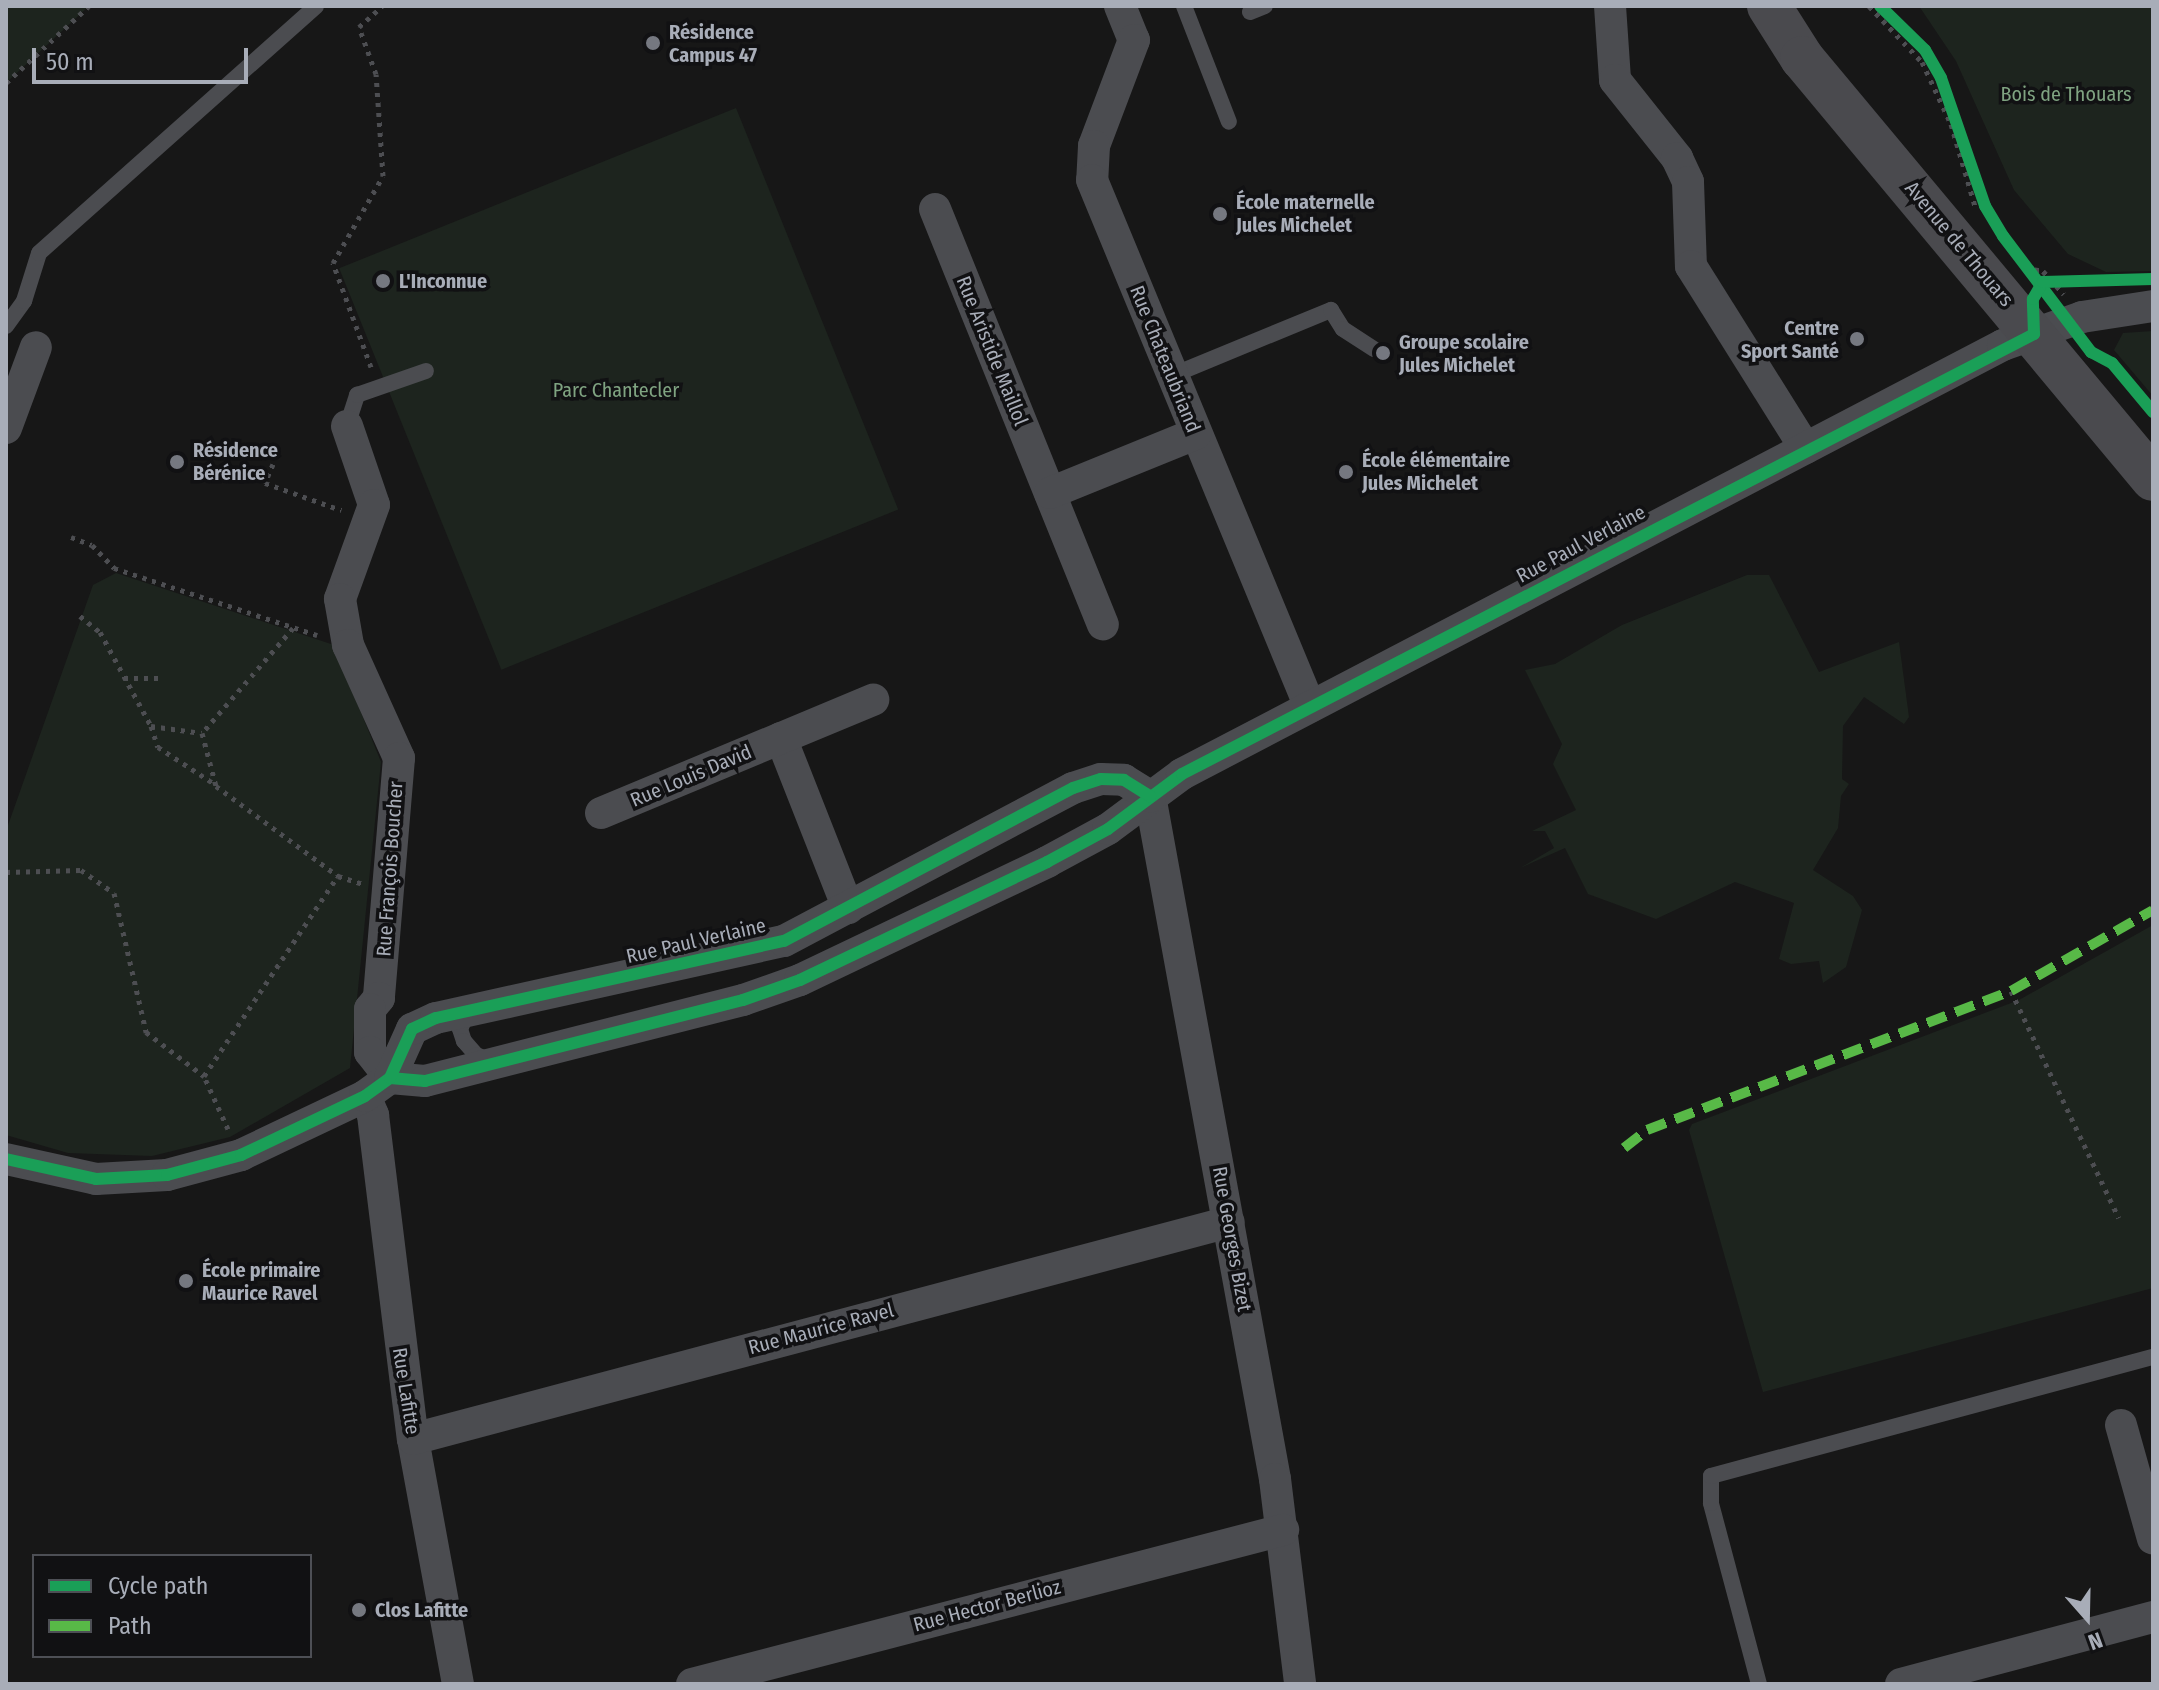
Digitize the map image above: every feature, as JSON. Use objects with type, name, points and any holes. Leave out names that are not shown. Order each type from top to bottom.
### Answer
[{"type":"street","name":"Rue Chateaubriand","points":[[1120,6],[1134,40],[1094,146],[1092,180],[1310,707]]},
{"type":"street","points":[[1610,6],[1615,80],[1623,96],[1677,158],[1688,182],[1691,266],[1805,448]]},
{"type":"street","name":"Avenue de Thouars","points":[[1769,6],[1802,58],[2057,319],[2153,479]]},
{"type":"street","name":"Rue Aristide Maillol","points":[[935,209],[1103,624]]},
{"type":"street","name":"Rue Paul Verlaine","points":[[6,1159],[96,1179],[167,1175],[241,1155],[378,1087],[425,1081],[743,1000],[800,980],[1059,856],[1108,829],[1150,796],[1310,707],[2057,319],[2153,306]]},
{"type":"street","points":[[6,428],[36,347]]},
{"type":"street","name":"Rue François Boucher","points":[[347,426],[374,505],[340,599],[348,645],[399,758],[379,998],[370,1009],[370,1052],[378,1087]]},
{"type":"street","points":[[1050,493],[1195,434]]},
{"type":"street","name":"Rue Louis David","points":[[601,813],[873,700]]},
{"type":"street","points":[[781,738],[848,908]]},
{"type":"street","name":"Rue Paul Verlaine","points":[[412,1029],[474,1008],[784,941],[1073,788],[1101,779],[1124,780],[1150,796]]},
{"type":"street","name":"Rue Georges Bizet","points":[[1150,796],[1283,1530],[1300,1684]]},
{"type":"street","points":[[378,1087],[412,1029],[379,998]]},
{"type":"street","name":"Rue Lafitte","points":[[378,1087],[373,1115],[413,1439],[458,1684]]},
{"type":"street","name":"Rue Maurice Ravel","points":[[413,1439],[1229,1222]]},
{"type":"street","points":[[2121,1425],[2153,1539]]},
{"type":"street","name":"Rue Hector Berlioz","points":[[692,1684],[1283,1530]]},
{"type":"street","points":[[1901,1684],[2153,1617]]},
{"type":"lane","points":[[6,326],[24,301],[39,253],[316,6]]},
{"type":"lane","points":[[1184,6],[1229,122]]},
{"type":"lane","points":[[1173,375],[1331,310],[1343,329],[1374,349]]},
{"type":"lane","points":[[347,426],[357,395],[426,371]]},
{"type":"lane","points":[[474,1008],[463,1017],[464,1041],[476,1055],[494,1062]]},
{"type":"lane","points":[[1759,1684],[1711,1503],[1711,1476],[2153,1357]]},
{"type":"path","points":[[6,83],[89,6]]},
{"type":"path","points":[[378,387],[333,263],[383,176],[376,74],[359,27],[382,6]]},
{"type":"path","points":[[1869,6],[1922,62],[1951,124],[1985,215]]},
{"type":"path","points":[[1880,6],[1925,50],[1941,78],[1985,215]]},
{"type":"path","points":[[2054,280],[2033,299],[2057,319]]},
{"type":"path","points":[[2054,280],[2057,319]]},
{"type":"path","points":[[273,464],[265,483],[369,519]]},
{"type":"path","points":[[71,537],[92,545],[114,568],[348,645]]},
{"type":"path","points":[[80,616],[100,632],[151,726],[158,747],[338,876],[353,883],[389,887]]},
{"type":"path","points":[[202,733],[293,628]]},
{"type":"path","points":[[124,678],[159,678]]},
{"type":"path","points":[[151,726],[202,733]]},
{"type":"path","points":[[202,733],[216,786]]},
{"type":"path","points":[[6,872],[81,870],[114,893],[146,1032],[204,1076],[241,1155]]},
{"type":"path","points":[[204,1076],[338,876]]},
{"type":"path","points":[[2011,991],[2119,1218]]},
{"type":"green space","points":[[6,6],[89,6],[6,83]]},
{"type":"green space","name":"Bois de Thouars","points":[[1919,6],[2153,6],[2153,271],[2106,272],[2068,254],[2014,190],[1956,61]]},
{"type":"green space","name":"Parc Chantecler","points":[[736,108],[898,509],[501,670],[339,268]]},
{"type":"green space","points":[[2153,331],[2153,396],[2114,350],[2123,333]]},
{"type":"green space","points":[[116,573],[334,645],[381,762],[350,1068],[230,1137],[152,1156],[68,1153],[6,1135],[6,831],[93,585]]},
{"type":"green space","points":[[1747,575],[1769,575],[1819,672],[1899,642],[1909,717],[1904,724],[1864,697],[1843,726],[1842,779],[1849,784],[1841,796],[1838,828],[1813,870],[1853,896],[1862,910],[1846,967],[1823,983],[1819,961],[1791,964],[1779,959],[1794,903],[1735,882],[1656,919],[1588,894],[1565,848],[1520,868],[1554,848],[1545,831],[1532,831],[1576,810],[1553,764],[1562,744],[1525,670],[1555,664],[1622,625]]},
{"type":"green space","points":[[2153,925],[2153,1288],[1763,1392],[1689,1130],[1692,1124],[2019,1000]]},
{"type":"marked path","points":[[1624,1148],[1647,1130],[2011,991],[2153,910]]},
{"type":"cycle path","points":[[1880,6],[1925,50],[1941,78],[1985,206],[2003,236],[2091,352],[2112,363],[2153,412]]},
{"type":"cycle path","points":[[390,1078],[425,1081],[743,1000],[800,980],[1047,862],[1108,829],[1182,774],[2034,334],[2033,299],[2043,282],[2153,279]]},
{"type":"cycle path","points":[[6,1159],[96,1179],[167,1175],[241,1155],[365,1096],[390,1078],[412,1029],[436,1018],[784,941],[1073,788],[1101,779],[1124,780],[1150,796]]},
{"type":"place","name":"Résidence Campus 47","points":[[653,43]]},
{"type":"place","name":"École maternelle Jules Michelet","points":[[1220,214]]},
{"type":"place","name":"L'Inconnue","points":[[383,281]]},
{"type":"place","name":"Centre Sport Santé","points":[[1857,339]]},
{"type":"place","name":"Groupe scolaire Jules Michelet","points":[[1383,353]]},
{"type":"place","name":"Résidence Bérénice","points":[[177,462]]},
{"type":"place","name":"École élémentaire Jules Michelet","points":[[1346,472]]},
{"type":"place","name":"École primaire Maurice Ravel","points":[[186,1281]]},
{"type":"place","name":"Clos Lafitte","points":[[359,1610]]}]
